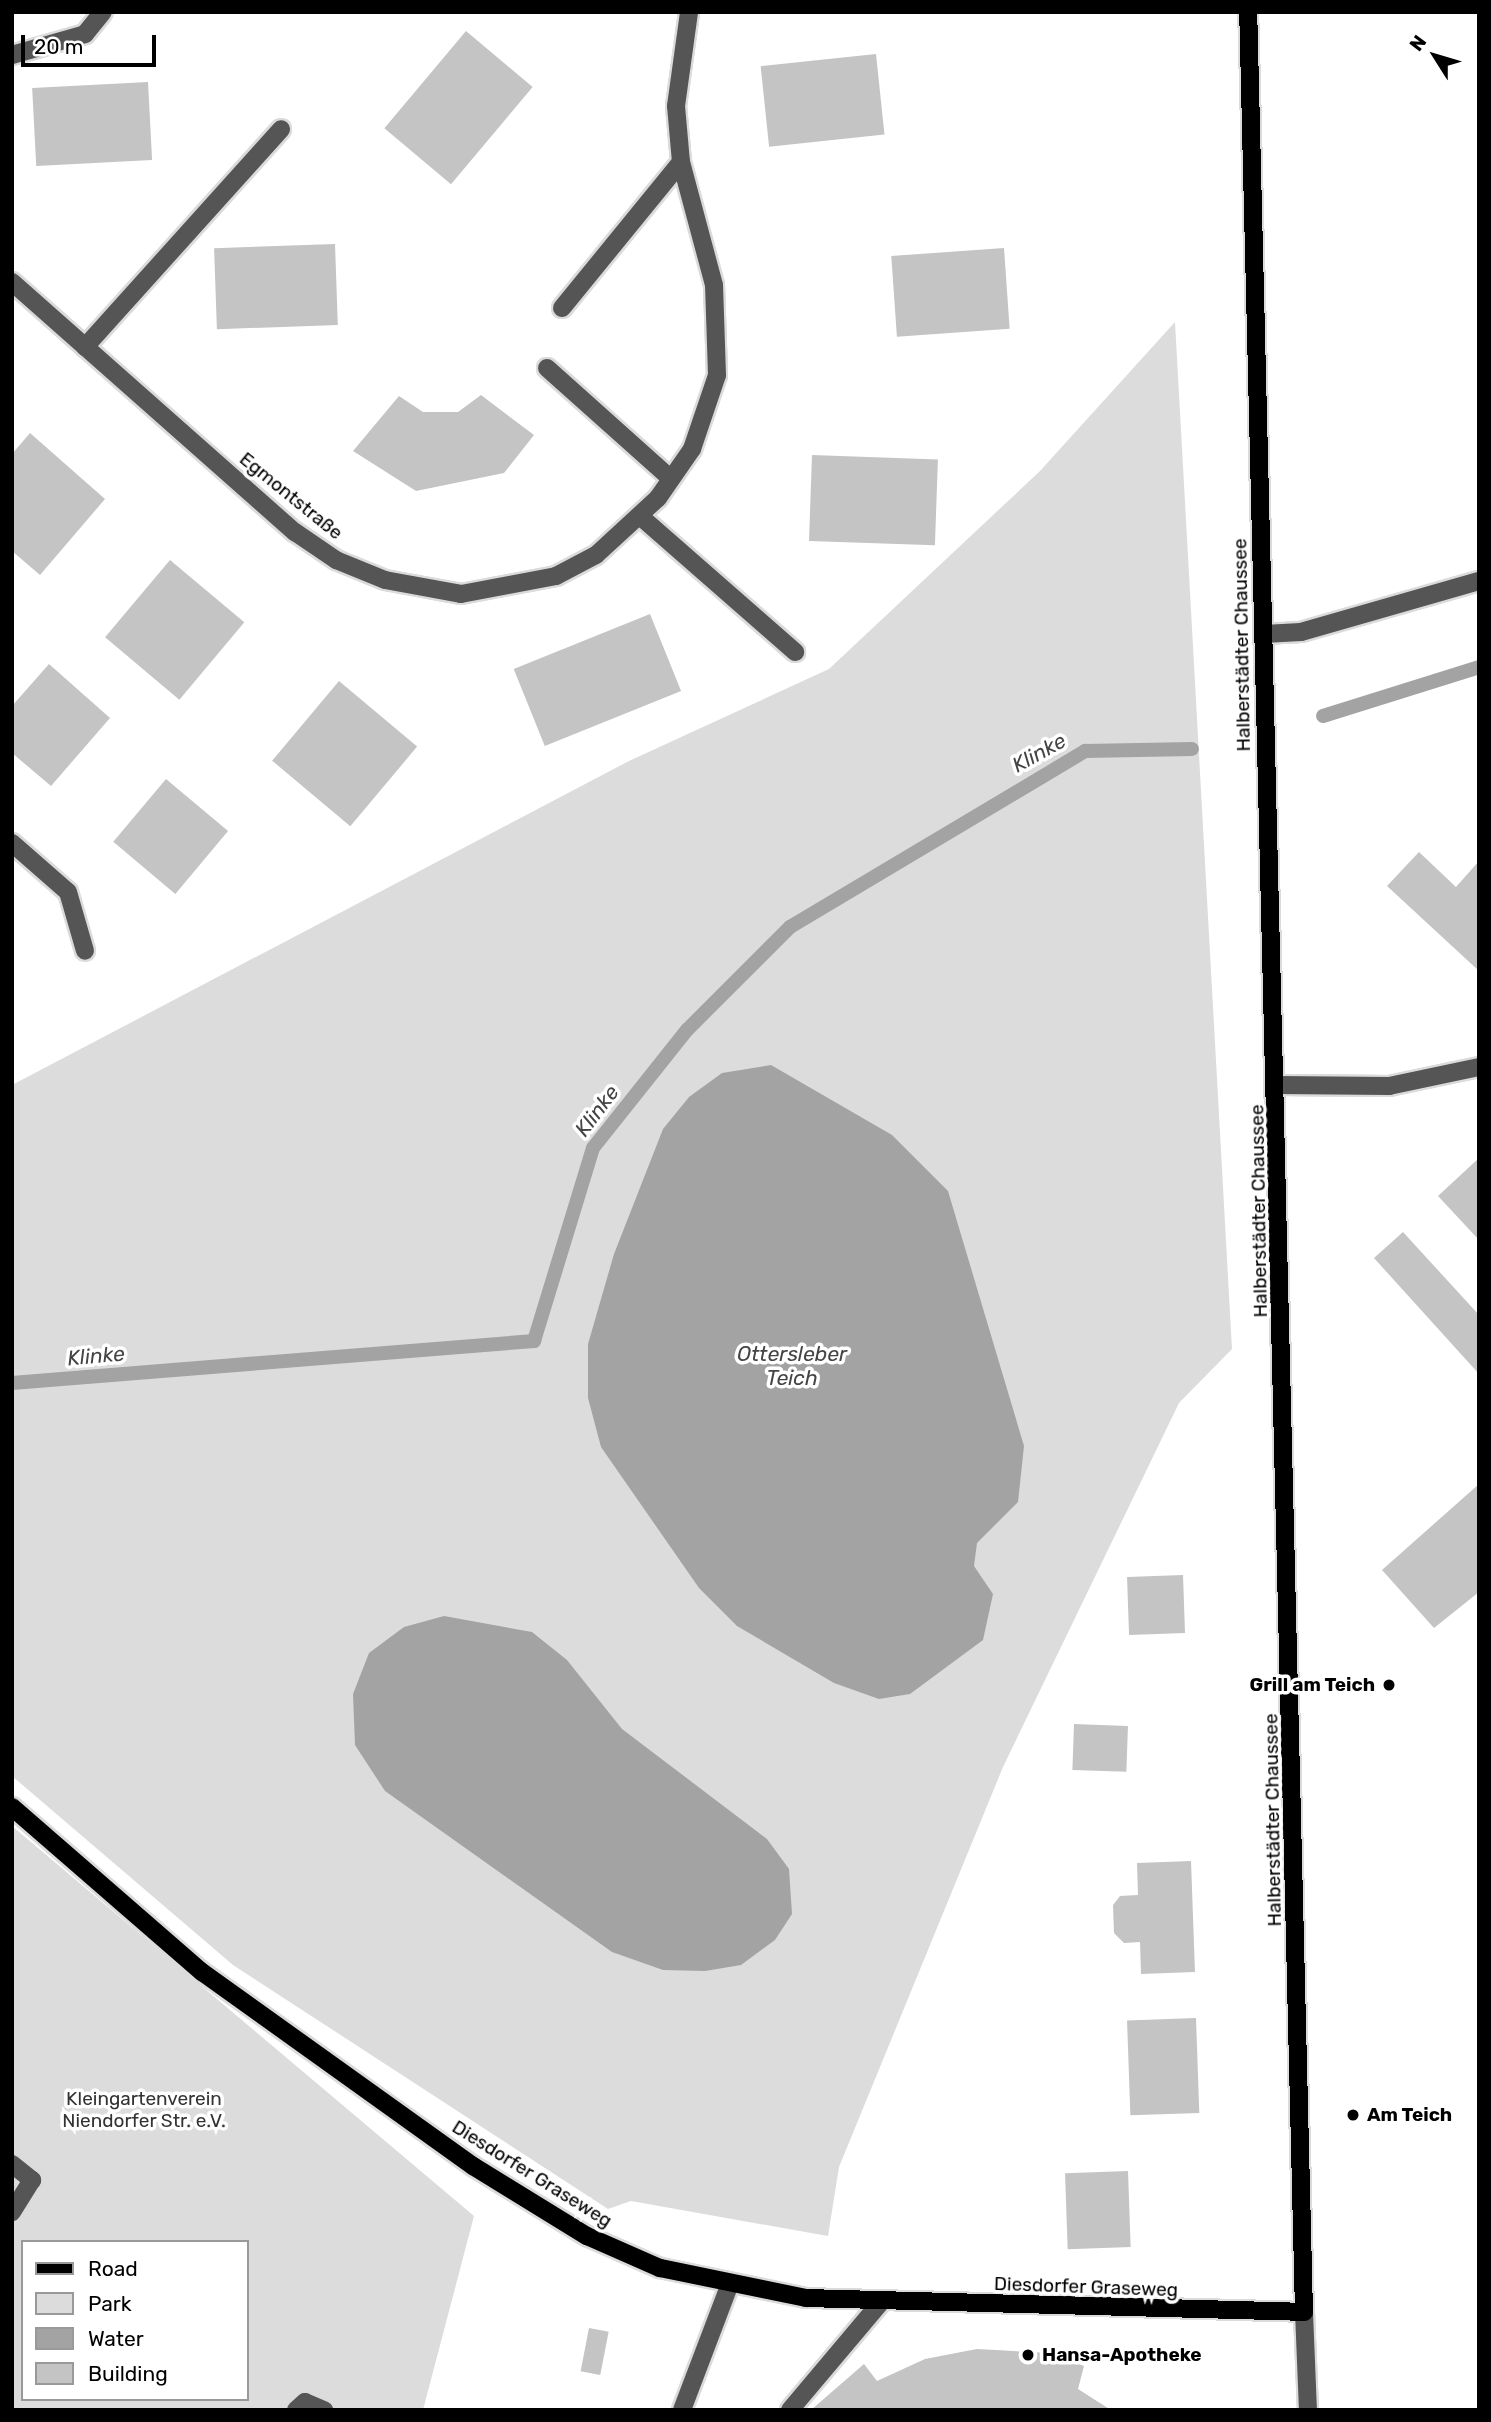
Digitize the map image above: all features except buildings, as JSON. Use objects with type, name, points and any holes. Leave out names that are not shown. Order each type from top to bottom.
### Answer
[{"type":"main road","name":"Halberstädter Chaussee","points":[[1248,12],[1265,758],[1278,1085],[1304,2312]]},
{"type":"main road","name":"Diesdorfer Graseweg","points":[[12,1807],[202,1972],[473,2166],[587,2236],[660,2268],[729,2286],[881,2302],[1304,2312]]},
{"type":"street","points":[[12,55],[85,33],[103,12]]},
{"type":"street","name":"Egmontstraße","points":[[12,282],[295,532],[336,560],[385,580],[461,594],[507,589],[556,576],[597,555],[641,517],[692,449],[718,375],[714,285],[681,162],[677,72],[689,12]]},
{"type":"street","points":[[85,347],[281,129]]},
{"type":"street","points":[[562,307],[681,162]]},
{"type":"street","points":[[547,368],[671,479]]},
{"type":"street","points":[[641,517],[795,652]]},
{"type":"street","points":[[1264,634],[1301,632],[1479,580]]},
{"type":"street","points":[[12,843],[68,892],[85,951]]},
{"type":"street","points":[[1278,1085],[1389,1086],[1479,1067]]},
{"type":"street","points":[[12,2164],[32,2180],[12,2212]]},
{"type":"street","points":[[681,2410],[729,2286]]},
{"type":"street","points":[[790,2410],[881,2302]]},
{"type":"street","name":"Halberstädter Chaussee","points":[[1304,2312],[1308,2410]]},
{"type":"street","points":[[296,2410],[305,2402],[324,2410]]},
{"type":"green space","points":[[1175,322],[1232,1349],[1179,1403],[1003,1767],[839,2167],[828,2236],[631,2201],[608,2209],[233,1965],[12,1776],[12,1085],[629,761],[829,669],[1040,471]]},
{"type":"green space","name":"Kleingartenverein Niendorfer Str. e.V.","points":[[12,1826],[474,2216],[423,2410],[12,2410]]},
{"type":"water","name":"Ottersleber Teich","points":[[771,1065],[892,1135],[948,1191],[1024,1446],[1018,1502],[977,1543],[974,1566],[993,1594],[983,1640],[910,1694],[879,1699],[834,1683],[737,1626],[699,1588],[601,1447],[588,1398],[588,1344],[614,1254],[663,1129],[689,1097],[722,1073]]},
{"type":"water","points":[[444,1616],[532,1632],[567,1660],[622,1729],[767,1839],[789,1869],[792,1914],[775,1940],[741,1965],[705,1971],[663,1970],[612,1952],[385,1791],[355,1745],[353,1694],[369,1653],[404,1627]]},
{"type":"waterway","name":"Klinke","points":[[1323,716],[1479,667]]},
{"type":"waterway","name":"Klinke","points":[[12,1383],[534,1341],[593,1148],[687,1030],[790,927],[1085,751],[1192,749]]},
{"type":"place","name":"Grill am Teich","points":[[1389,1685]]},
{"type":"place","name":"Am Teich","points":[[1353,2115]]},
{"type":"place","name":"Hansa-Apotheke","points":[[1028,2355]]}]
